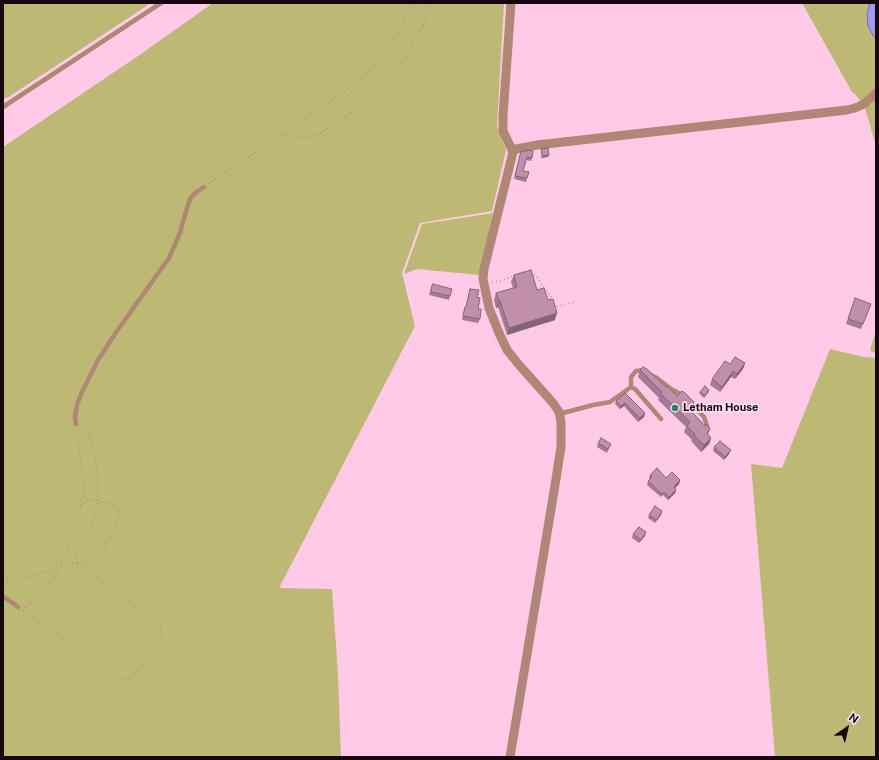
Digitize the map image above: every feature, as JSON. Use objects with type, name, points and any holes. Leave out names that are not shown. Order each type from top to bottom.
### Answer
[{"type":"street","points":[[510,757],[561,447],[561,422],[554,403],[507,350],[489,308],[483,279],[484,269],[513,152],[503,131],[511,3]]},
{"type":"street","points":[[513,152],[516,149],[537,145],[847,110],[864,104],[876,93]]},
{"type":"lane","points":[[3,108],[161,3]]},
{"type":"lane","points":[[76,424],[75,417],[77,405],[98,360],[116,330],[169,258],[180,233],[190,199],[195,193],[204,187]]},
{"type":"lane","points":[[559,414],[610,402],[630,387],[632,377],[636,371],[643,370],[657,378],[671,389],[686,397],[704,417],[709,432]]},
{"type":"lane","points":[[630,387],[635,389],[661,419]]},
{"type":"lane","points":[[3,596],[18,607]]},
{"type":"path","points":[[204,187],[341,94],[368,72],[394,38],[413,3]]},
{"type":"path","points":[[280,136],[293,136],[300,138],[315,136],[360,107],[375,95],[398,69],[420,32],[433,3]]},
{"type":"path","points":[[484,284],[500,281],[521,273],[532,273],[536,276],[553,300],[556,312]]},
{"type":"path","points":[[555,307],[575,302]]},
{"type":"path","points":[[75,417],[82,419],[86,423],[91,438],[97,471],[98,491],[97,506],[92,524],[77,555],[77,563]]},
{"type":"path","points":[[18,607],[24,607],[36,601],[53,579],[65,555],[83,497],[76,424]]},
{"type":"path","points":[[3,583],[87,561],[96,556],[103,549],[118,522],[119,514],[116,507],[112,504],[91,499],[79,508]]},
{"type":"path","points":[[18,607],[117,676],[123,679],[129,679],[134,676],[161,641],[161,627],[148,614],[77,563]]},
{"type":"shaded area","points":[[3,3],[151,3],[7,98],[3,98]]},
{"type":"shaded area","points":[[213,3],[504,3],[497,125],[506,150],[492,211],[420,223],[402,273],[415,326],[279,588],[332,589],[338,673],[341,757],[6,757],[3,756],[3,147],[138,56]]},
{"type":"shaded area","points":[[802,3],[876,3],[876,146],[865,108],[856,95],[852,92]]},
{"type":"shaded area","points":[[870,3],[876,3],[876,37],[874,37],[868,26],[867,13]]},
{"type":"shaded area","points":[[493,213],[479,275],[417,269],[404,274],[422,224]]},
{"type":"shaded area","points":[[875,334],[876,352],[872,352],[870,350]]},
{"type":"shaded area","points":[[830,349],[864,357],[876,358],[876,757],[775,757],[751,464],[782,468]]},
{"type":"building","points":[[548,148],[549,155],[542,156],[541,149]]},
{"type":"building","points":[[521,151],[533,151],[532,158],[527,157],[523,171],[529,172],[527,178],[515,176]]},
{"type":"building","points":[[531,270],[537,290],[544,288],[548,300],[553,299],[557,313],[509,328],[496,293],[517,287],[514,275]]},
{"type":"building","points":[[433,284],[452,289],[450,296],[431,292]]},
{"type":"building","points":[[470,289],[479,290],[477,297],[480,298],[478,309],[481,309],[480,319],[463,316]]},
{"type":"building","points":[[855,298],[871,304],[863,324],[848,319]]},
{"type":"building","points":[[735,357],[745,363],[737,374],[733,371],[722,387],[712,379],[725,361],[730,364]]},
{"type":"building","points":[[643,367],[677,396],[682,391],[694,402],[688,408],[705,426],[706,424],[710,429],[707,433],[711,438],[704,445],[687,426],[690,422],[660,393],[662,392],[640,370]]},
{"type":"building","points":[[705,386],[709,390],[705,396],[700,392]]},
{"type":"building","points":[[625,393],[645,413],[640,418],[625,403],[621,406],[616,401]]},
{"type":"building","points":[[601,438],[611,444],[608,449],[598,443]]},
{"type":"building","points":[[720,441],[731,450],[725,457],[714,447]]},
{"type":"building","points":[[657,468],[666,478],[672,472],[680,480],[674,487],[676,490],[669,497],[664,492],[662,494],[648,481],[652,477],[650,475]]},
{"type":"building","points":[[655,506],[662,511],[657,520],[649,515]]},
{"type":"building","points":[[639,527],[646,532],[641,540],[633,534]]},
{"type":"place","name":"Letham House","points":[[675,408]]}]
